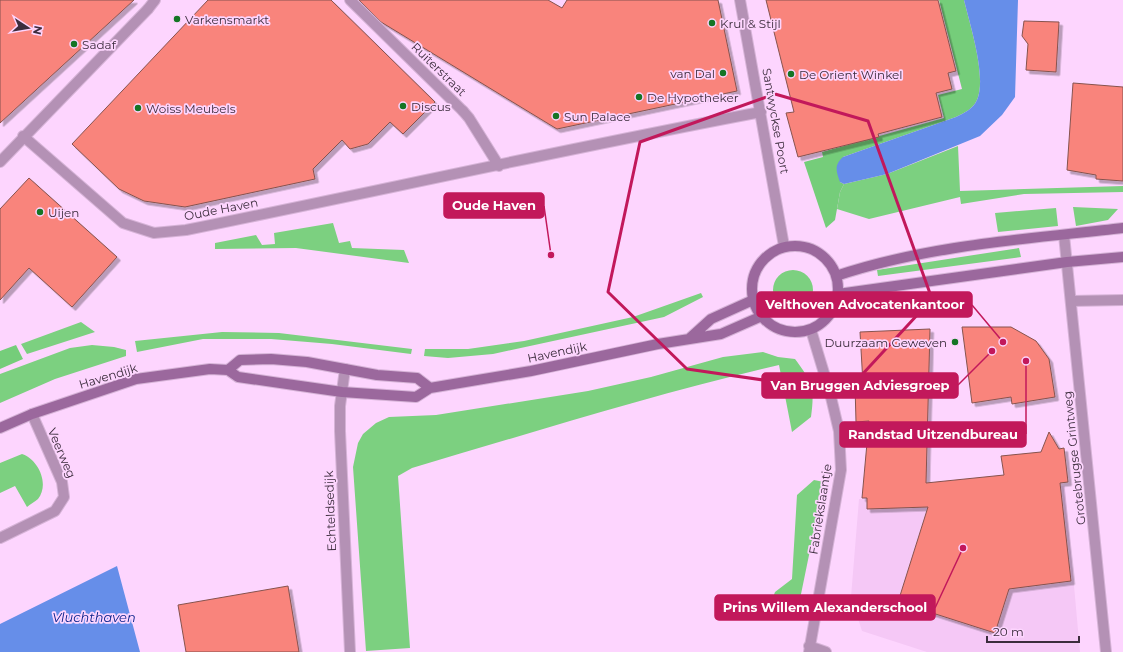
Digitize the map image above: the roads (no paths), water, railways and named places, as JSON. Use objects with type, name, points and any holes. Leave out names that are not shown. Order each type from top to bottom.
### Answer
[{"type":"main road","points":[[836,276],[864,266],[1006,240],[1123,228]]},
{"type":"main road","points":[[784,246],[809,248],[820,254],[830,263],[836,276],[838,294],[836,305],[831,314],[822,323],[811,330],[790,333],[770,326],[756,308],[753,300],[751,291],[755,271],[767,255],[784,246]]},
{"type":"main road","points":[[838,294],[1067,262],[1123,257]]},
{"type":"main road","points":[[690,338],[710,319],[753,300]]},
{"type":"main road","name":"Havendijk","points":[[0,428],[32,414],[136,379],[210,369],[228,370],[238,377],[342,392],[416,397],[430,388],[531,371],[690,338],[721,334],[762,316]]},
{"type":"main road","points":[[228,370],[240,360],[271,359],[307,362],[377,375],[417,378],[430,388]]},
{"type":"street","points":[[0,162],[23,136],[148,9],[154,0]]},
{"type":"street","name":"Ruiterstraat","points":[[350,0],[463,111],[499,166]]},
{"type":"street","name":"Santwyckse Poort","points":[[740,0],[784,246]]},
{"type":"street","name":"Oude Haven","points":[[23,136],[123,223],[154,233],[186,230],[499,166],[625,138],[761,112]]},
{"type":"street","name":"Grotebrugse Grintweg","points":[[1064,235],[1106,652]]},
{"type":"street","points":[[1071,301],[1123,300]]},
{"type":"street","name":"Fabriekslaantje","points":[[811,330],[830,392],[839,431],[842,470],[809,649],[826,652]]},
{"type":"street","name":"Echteldsedijk","points":[[345,369],[340,431],[350,652]]},
{"type":"street","name":"Veerweg","points":[[0,538],[55,511],[64,497],[62,482],[32,414]]},
{"type":"water","points":[[964,0],[1018,0],[1015,97],[1002,115],[980,136],[887,174],[844,184],[840,182],[837,166],[843,157],[956,117],[973,106],[977,100],[980,90],[979,65]]},
{"type":"water","name":"Vluchthaven","points":[[117,566],[140,652],[0,652],[0,624]]},
{"type":"place","name":"Varkensmarkt","points":[[177,19]]},
{"type":"place","name":"Krul & Stijl","points":[[712,23]]},
{"type":"place","name":"Sadaf","points":[[74,44]]},
{"type":"place","name":"van Dal","points":[[723,73]]},
{"type":"place","name":"De Orient Winkel","points":[[791,74]]},
{"type":"place","name":"De Hypotheker","points":[[639,97]]},
{"type":"place","name":"Discus","points":[[403,106]]},
{"type":"place","name":"Woiss Meubels","points":[[138,108]]},
{"type":"place","name":"Sun Palace","points":[[556,116]]},
{"type":"place","name":"Uijen","points":[[40,212]]},
{"type":"place","name":"Oude Haven","points":[[551,255]]},
{"type":"place","name":"Duurzaam Geweven","points":[[955,342]]},
{"type":"place","name":"Velthoven Advocatenkantoor","points":[[1003,342]]},
{"type":"place","name":"Van Bruggen Adviesgroep","points":[[992,351]]},
{"type":"place","name":"Randstad Uitzendbureau","points":[[1026,361]]},
{"type":"place","name":"Prins Willem Alexanderschool","points":[[963,548]]}]
